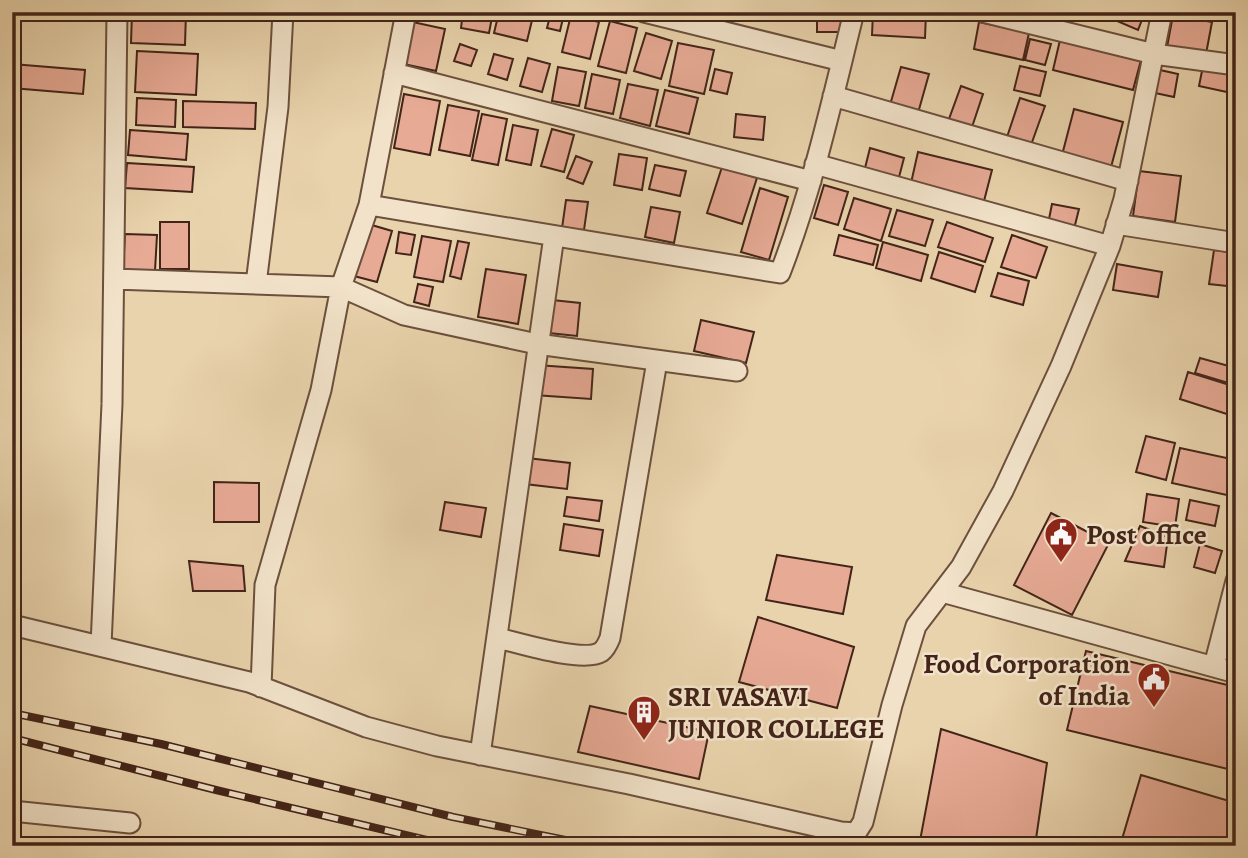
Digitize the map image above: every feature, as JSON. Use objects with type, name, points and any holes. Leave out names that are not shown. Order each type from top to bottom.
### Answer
[{"type":"street","points":[[102,645],[112,404],[117,12]]},
{"type":"street","points":[[257,284],[278,107],[283,12]]},
{"type":"street","points":[[261,687],[265,585],[321,390],[341,286],[369,205],[406,12]]},
{"type":"street","points":[[644,12],[842,61]]},
{"type":"street","points":[[369,205],[780,273],[799,223],[854,12]]},
{"type":"street","points":[[983,12],[1154,54],[1236,65]]},
{"type":"street","points":[[12,625],[102,645],[261,687],[366,727],[437,747],[629,784],[828,830],[856,833],[863,822],[892,705],[916,626],[961,567],[1003,491],[1061,366],[1110,246],[1128,181],[1163,12]]},
{"type":"street","points":[[394,73],[1110,246]]},
{"type":"street","points":[[833,96],[1128,181]]},
{"type":"street","points":[[1116,224],[1236,243]]},
{"type":"street","points":[[480,755],[554,236]]},
{"type":"street","points":[[114,279],[341,286],[404,314],[537,344],[737,371]]},
{"type":"street","points":[[498,638],[550,651],[589,655],[602,651],[610,638],[657,360]]},
{"type":"street","points":[[1214,666],[1236,581]]},
{"type":"street","points":[[942,592],[1236,673]]},
{"type":"street","points":[[12,811],[130,824]]},
{"type":"building","points":[[132,12],[186,12],[185,45],[131,43]]},
{"type":"building","points":[[463,12],[493,12],[489,33],[461,28]]},
{"type":"building","points":[[499,12],[534,12],[527,41],[494,33]]},
{"type":"building","points":[[551,12],[564,14],[560,31],[547,28]]},
{"type":"building","points":[[718,12],[743,12],[742,18]]},
{"type":"building","points":[[817,12],[841,12],[841,32],[817,32]]},
{"type":"building","points":[[873,12],[926,13],[925,38],[872,35]]},
{"type":"building","points":[[1112,12],[1145,12],[1138,30],[1110,18]]},
{"type":"building","points":[[571,15],[599,22],[590,59],[562,52]]},
{"type":"building","points":[[1173,15],[1212,22],[1206,54],[1167,47]]},
{"type":"building","points":[[408,21],[445,29],[436,71],[399,63]]},
{"type":"building","points":[[610,21],[637,28],[626,73],[598,66]]},
{"type":"building","points":[[979,22],[1029,33],[1023,60],[974,49]]},
{"type":"building","points":[[646,33],[672,41],[661,79],[634,71]]},
{"type":"building","points":[[1030,39],[1051,44],[1045,65],[1025,60]]},
{"type":"building","points":[[1060,40],[1141,60],[1133,90],[1053,70]]},
{"type":"building","points":[[678,43],[714,50],[704,94],[669,86]]},
{"type":"building","points":[[460,44],[477,50],[471,66],[454,61]]},
{"type":"building","points":[[137,51],[198,54],[196,95],[135,92]]},
{"type":"building","points":[[494,54],[513,59],[507,80],[488,74]]},
{"type":"building","points":[[528,58],[550,64],[542,92],[520,86]]},
{"type":"building","points":[[12,64],[85,70],[83,94],[12,88]]},
{"type":"building","points":[[1020,66],[1046,72],[1040,96],[1014,90]]},
{"type":"building","points":[[1203,66],[1236,72],[1236,94],[1199,86]]},
{"type":"building","points":[[558,67],[586,72],[579,106],[552,101]]},
{"type":"building","points":[[901,67],[929,74],[918,113],[890,105]]},
{"type":"building","points":[[715,69],[732,73],[727,94],[710,90]]},
{"type":"building","points":[[1160,70],[1178,74],[1174,97],[1155,93]]},
{"type":"building","points":[[592,74],[620,80],[613,114],[585,108]]},
{"type":"building","points":[[628,84],[658,90],[650,126],[620,118]]},
{"type":"building","points":[[961,86],[983,94],[972,127],[949,119]]},
{"type":"building","points":[[665,90],[698,98],[689,134],[656,126]]},
{"type":"building","points":[[404,94],[440,101],[430,155],[394,148]]},
{"type":"building","points":[[137,98],[176,100],[175,127],[136,125]]},
{"type":"building","points":[[1020,98],[1045,106],[1031,145],[1007,137]]},
{"type":"building","points":[[183,101],[256,103],[255,129],[183,127]]},
{"type":"building","points":[[448,105],[479,111],[470,156],[439,150]]},
{"type":"building","points":[[1074,109],[1123,122],[1110,171],[1061,159]]},
{"type":"building","points":[[482,114],[507,119],[498,165],[472,160]]},
{"type":"building","points":[[736,114],[765,117],[763,140],[734,137]]},
{"type":"building","points":[[513,125],[538,130],[531,165],[506,160]]},
{"type":"building","points":[[552,129],[574,135],[564,172],[541,166]]},
{"type":"building","points":[[130,130],[188,134],[186,160],[128,155]]},
{"type":"building","points":[[870,148],[904,158],[898,181],[864,172]]},
{"type":"building","points":[[918,152],[992,170],[984,201],[911,183]]},
{"type":"building","points":[[619,154],[647,158],[642,190],[614,185]]},
{"type":"building","points":[[576,156],[592,162],[583,184],[567,178]]},
{"type":"building","points":[[127,163],[194,167],[192,192],[125,188]]},
{"type":"building","points":[[655,165],[686,171],[680,196],[649,189]]},
{"type":"building","points":[[722,167],[757,178],[742,224],[707,213]]},
{"type":"building","points":[[1139,171],[1181,176],[1175,222],[1133,216]]},
{"type":"building","points":[[824,185],[848,192],[838,225],[814,218]]},
{"type":"building","points":[[760,188],[788,197],[769,260],[741,252]]},
{"type":"building","points":[[854,198],[891,209],[881,241],[844,229]]},
{"type":"building","points":[[566,200],[588,202],[584,230],[562,228]]},
{"type":"building","points":[[1052,204],[1079,209],[1074,229],[1048,224]]},
{"type":"building","points":[[1236,204],[1236,236],[1231,235]]},
{"type":"building","points":[[651,207],[680,212],[674,243],[645,237]]},
{"type":"building","points":[[897,210],[933,220],[925,246],[889,236]]},
{"type":"building","points":[[160,222],[189,222],[189,269],[160,269]]},
{"type":"building","points":[[947,222],[993,238],[985,262],[938,247]]},
{"type":"building","points":[[365,223],[392,231],[377,282],[350,275]]},
{"type":"building","points":[[399,232],[415,235],[411,255],[396,253]]},
{"type":"building","points":[[125,234],[157,235],[155,271],[123,270]]},
{"type":"building","points":[[839,235],[878,245],[873,265],[834,255]]},
{"type":"building","points":[[1012,235],[1047,247],[1036,278],[1001,267]]},
{"type":"building","points":[[422,236],[451,241],[443,282],[414,277]]},
{"type":"building","points":[[458,241],[469,243],[461,279],[450,276]]},
{"type":"building","points":[[883,242],[928,255],[921,281],[876,268]]},
{"type":"building","points":[[1214,250],[1236,253],[1236,287],[1209,284]]},
{"type":"building","points":[[939,252],[983,266],[975,292],[931,278]]},
{"type":"building","points":[[1117,264],[1162,272],[1158,297],[1113,290]]},
{"type":"building","points":[[486,269],[526,275],[518,324],[478,317]]},
{"type":"building","points":[[998,273],[1029,281],[1023,305],[991,296]]},
{"type":"building","points":[[418,284],[433,287],[429,306],[414,302]]},
{"type":"building","points":[[552,300],[580,303],[577,336],[549,333]]},
{"type":"building","points":[[701,320],[754,332],[746,363],[694,351]]},
{"type":"building","points":[[1200,358],[1236,368],[1235,385],[1195,373]]},
{"type":"building","points":[[536,365],[593,369],[591,399],[534,395]]},
{"type":"building","points":[[1188,372],[1236,387],[1233,416],[1180,399]]},
{"type":"building","points":[[1146,436],[1175,443],[1166,480],[1136,472]]},
{"type":"building","points":[[1180,448],[1236,460],[1236,497],[1172,483]]},
{"type":"building","points":[[527,458],[570,463],[567,489],[525,484]]},
{"type":"building","points":[[214,482],[259,483],[259,522],[214,522]]},
{"type":"building","points":[[1147,494],[1179,499],[1175,527],[1143,522]]},
{"type":"building","points":[[567,497],[602,501],[599,521],[564,516]]},
{"type":"building","points":[[1190,500],[1219,506],[1215,526],[1186,520]]},
{"type":"building","points":[[445,502],[486,508],[481,537],[440,530]]},
{"type":"building","name":"Post office","points":[[1051,513],[1109,543],[1072,615],[1014,585]]},
{"type":"building","points":[[564,524],[603,530],[599,556],[560,550]]},
{"type":"building","points":[[1140,526],[1168,537],[1164,567],[1125,561]]},
{"type":"building","points":[[1200,544],[1222,551],[1215,573],[1194,567]]},
{"type":"building","points":[[777,555],[852,567],[843,614],[766,600]]},
{"type":"building","points":[[189,561],[243,566],[245,591],[193,591]]},
{"type":"building","points":[[758,617],[854,647],[837,708],[739,682]]},
{"type":"building","name":"Food Corporation of India","points":[[1086,651],[1236,687],[1236,771],[1067,730]]},
{"type":"building","name":"SRI VASAVI JUNIOR COLLEGE","points":[[590,706],[709,732],[699,779],[578,752]]},
{"type":"building","points":[[941,729],[1047,763],[1035,846],[919,846]]},
{"type":"building","points":[[1141,775],[1236,803],[1236,846],[1120,846]]},
{"type":"railway","points":[[12,713],[161,744],[453,817],[595,846]]},
{"type":"railway","points":[[12,738],[452,846]]},
{"type":"place","name":"Post office","points":[[1061,564]]},
{"type":"place","name":"Food Corporation of India","points":[[1154,709]]},
{"type":"place","name":"SRI VASAVI JUNIOR COLLEGE","points":[[644,742]]}]
